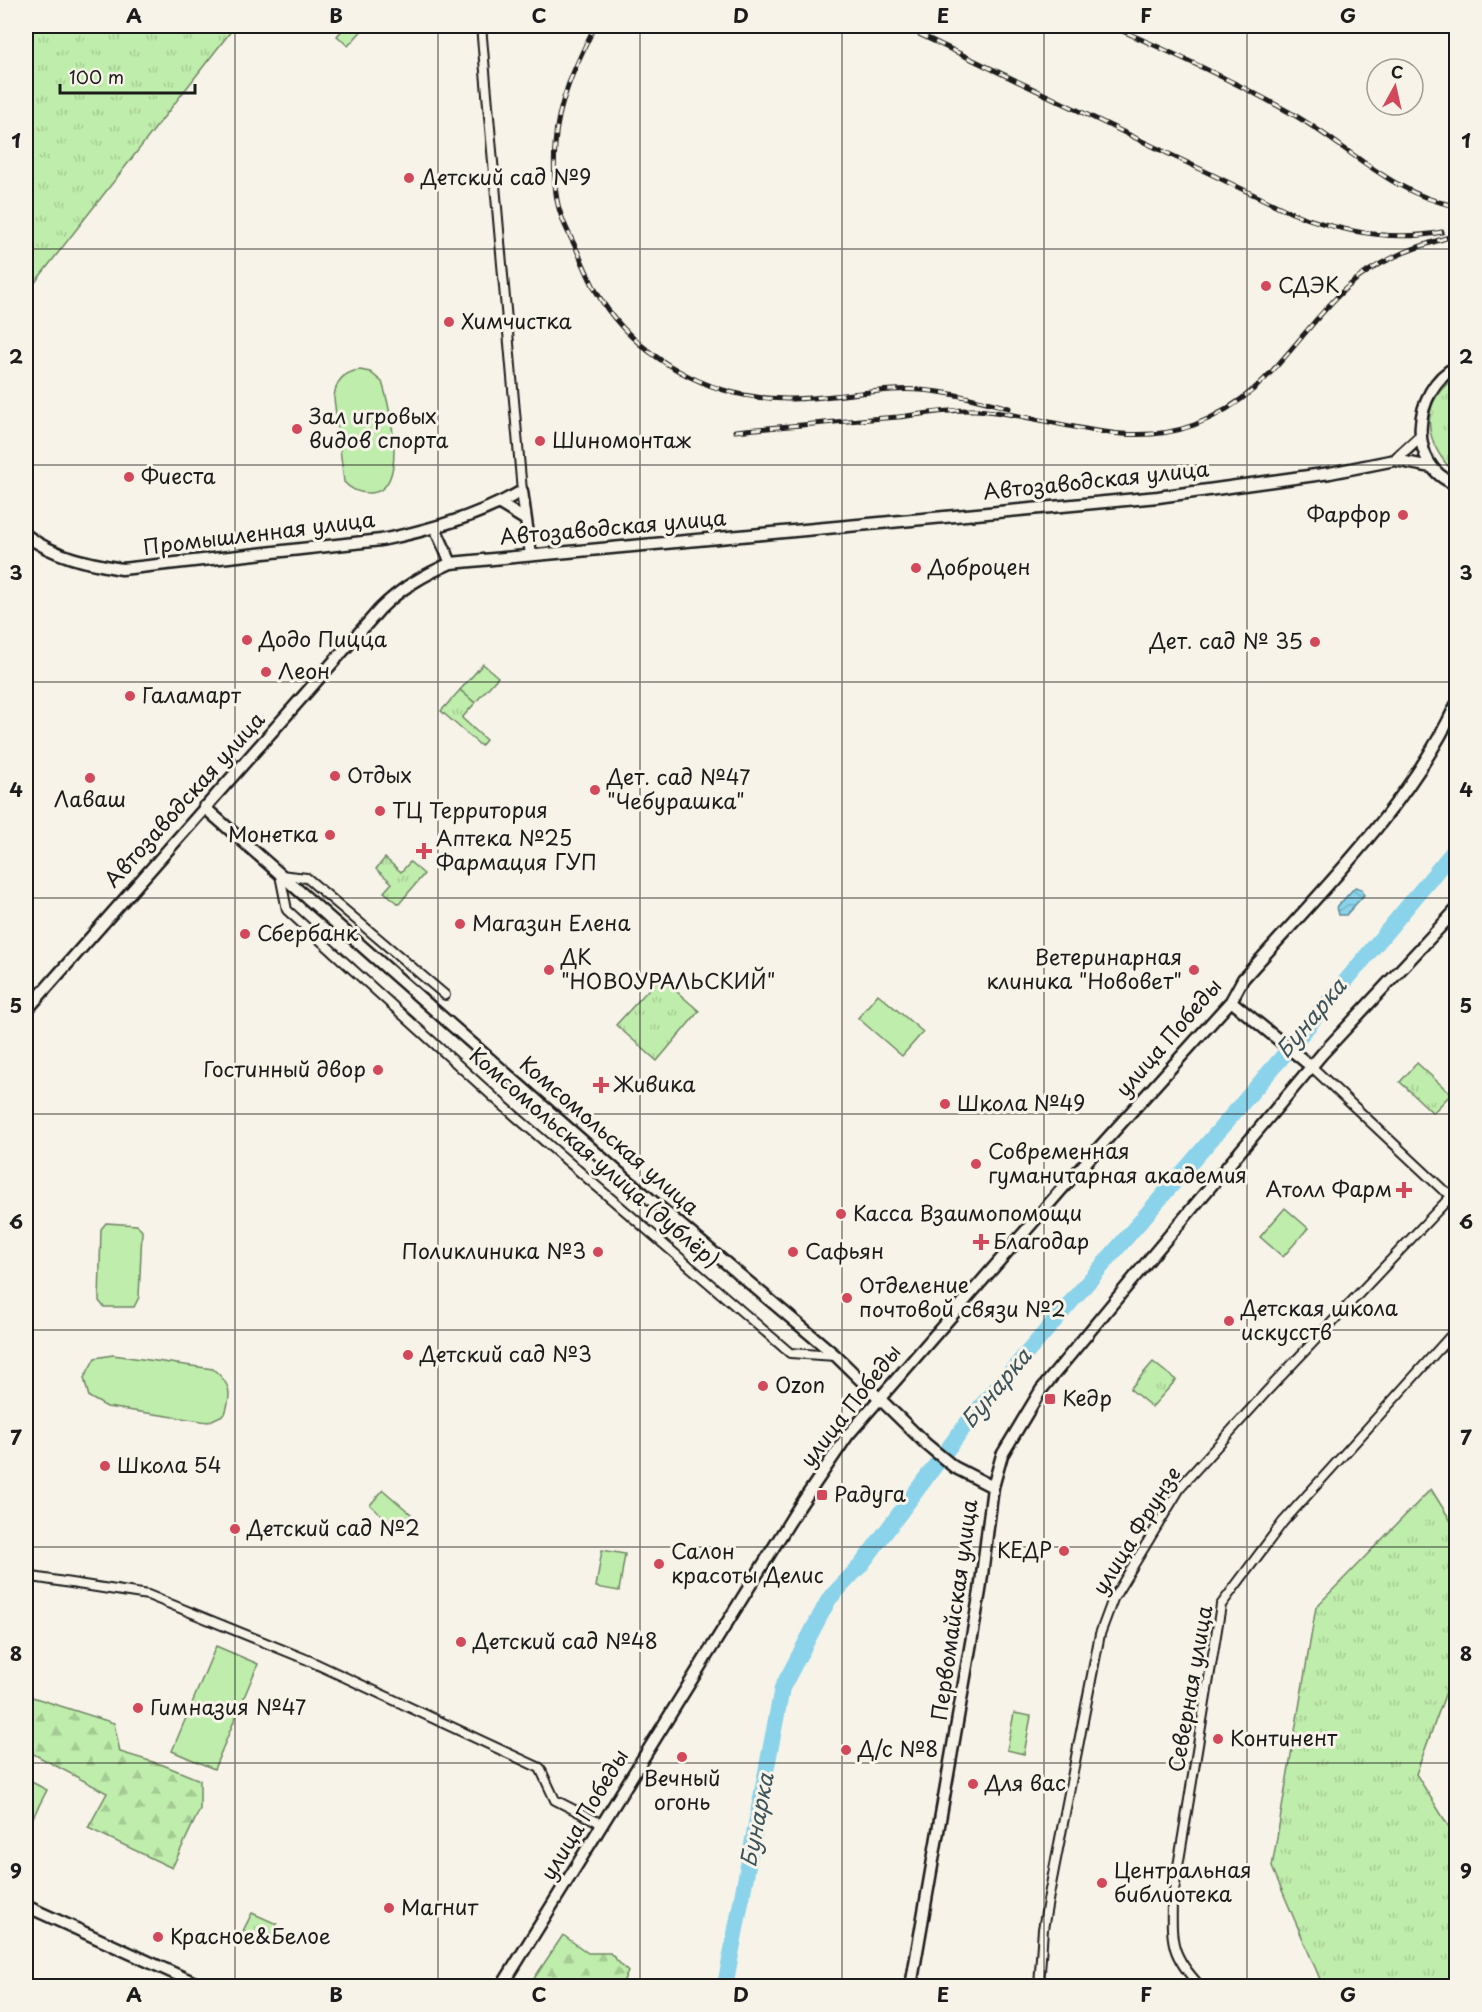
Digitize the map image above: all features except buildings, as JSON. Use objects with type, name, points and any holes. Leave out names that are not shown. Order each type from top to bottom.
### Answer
[{"type":"street","points":[[481,26],[522,490],[531,555]]},
{"type":"street","points":[[1456,367],[1435,382],[1427,397],[1420,423],[1419,438],[1431,467],[1446,481],[1456,484]]},
{"type":"street","points":[[1395,460],[1419,438]]},
{"type":"street","points":[[1395,460],[1431,467]]},
{"type":"street","name":"Автозаводская улица","points":[[26,1011],[380,609],[407,585],[451,563],[1158,497],[1330,473],[1395,460]]},
{"type":"street","name":"Промышленная улица","points":[[26,535],[45,548],[81,562],[122,569],[381,540],[435,528],[500,504],[522,490]]},
{"type":"street","points":[[500,504],[526,520]]},
{"type":"street","points":[[435,528],[451,563]]},
{"type":"street","name":"улица Победы","points":[[502,1986],[795,1513],[848,1434],[897,1375],[978,1288],[1067,1183],[1231,1001],[1243,979],[1345,863],[1422,770],[1438,744],[1456,705]]},
{"type":"street","name":"Комсомольская улица","points":[[204,807],[618,1172],[836,1356],[926,1444],[954,1467],[993,1487]]},
{"type":"street","points":[[280,874],[307,878],[445,995]]},
{"type":"street","name":"Комсомольская улица (дублёр)","points":[[280,874],[287,910],[499,1102],[790,1353],[836,1356]]},
{"type":"street","points":[[1313,1068],[1322,1054],[1456,910]]},
{"type":"street","points":[[1231,1001],[1313,1068],[1436,1183],[1454,1193]]},
{"type":"street","name":"Первомайская улица","points":[[911,1986],[980,1591],[993,1487],[1002,1455],[1041,1390],[1313,1068]]},
{"type":"street","name":"улица Фрунзе","points":[[1039,1986],[1043,1929],[1049,1895],[1100,1634],[1113,1599],[1182,1485],[1267,1390],[1454,1193]]},
{"type":"street","name":"Северная улица","points":[[1200,1986],[1177,1959],[1172,1933],[1172,1903],[1221,1605],[1283,1522],[1456,1330]]},
{"type":"street","points":[[26,1576],[148,1595],[308,1660],[540,1768],[555,1800],[602,1824]]},
{"type":"street","points":[[26,1906],[202,1986]]},
{"type":"green space","points":[[26,26],[235,26],[26,294]]},
{"type":"green space","points":[[346,26],[366,26],[348,46],[337,36]]},
{"type":"green space","points":[[360,370],[370,372],[382,382],[389,409],[394,446],[389,479],[382,489],[369,493],[355,490],[344,482],[334,398],[336,387],[341,379],[349,373]]},
{"type":"green space","points":[[1456,377],[1456,454],[1448,466],[1440,455],[1430,431],[1431,407],[1436,396]]},
{"type":"green space","points":[[483,664],[498,677],[475,703],[460,690]]},
{"type":"green space","points":[[460,690],[475,703],[462,718],[486,740],[481,746],[441,711]]},
{"type":"green space","points":[[385,858],[401,872],[410,862],[424,874],[399,904],[384,892],[392,883],[376,869]]},
{"type":"green space","points":[[660,977],[699,1011],[657,1061],[616,1025]]},
{"type":"green space","points":[[878,994],[923,1032],[902,1056],[858,1018]]},
{"type":"green space","points":[[1417,1063],[1451,1094],[1433,1113],[1400,1082]]},
{"type":"green space","points":[[1285,1208],[1308,1228],[1283,1257],[1260,1237]]},
{"type":"green space","points":[[106,1223],[137,1225],[142,1231],[139,1297],[134,1307],[104,1307],[99,1301],[101,1229]]},
{"type":"green space","points":[[113,1355],[213,1369],[227,1384],[229,1400],[225,1414],[208,1422],[107,1407],[89,1397],[84,1378],[95,1358]]},
{"type":"green space","points":[[1153,1362],[1176,1380],[1152,1407],[1130,1389]]},
{"type":"green space","points":[[1431,1489],[1456,1529],[1456,1665],[1416,1774],[1456,1838],[1456,1986],[1323,1986],[1272,1867],[1316,1607]]},
{"type":"green space","points":[[383,1490],[411,1514],[398,1529],[370,1505]]},
{"type":"green space","points":[[602,1550],[625,1554],[619,1591],[596,1587]]},
{"type":"green space","points":[[216,1646],[258,1664],[214,1769],[172,1751]]},
{"type":"green space","points":[[26,1695],[114,1723],[120,1752],[163,1765],[200,1780],[200,1809],[172,1868],[88,1828],[107,1793],[26,1750]]},
{"type":"green space","points":[[1014,1713],[1031,1716],[1024,1754],[1007,1750]]},
{"type":"green space","points":[[26,1779],[47,1790],[26,1831]]},
{"type":"green space","points":[[252,1913],[277,1924],[268,1942],[243,1931]]},
{"type":"green space","points":[[563,1935],[588,1953],[610,1953],[628,1972],[621,1986],[529,1986]]},
{"type":"water","points":[[1355,887],[1362,889],[1364,895],[1346,915],[1339,915],[1337,907]]},
{"type":"waterway","name":"Бунарка","points":[[725,1986],[782,1688],[829,1599],[861,1565],[970,1419],[1290,1048],[1456,848]]},
{"type":"waterway","name":"Бунарка","points":[[26,1983],[38,1986]]},
{"type":"railway","points":[[595,26],[575,68],[560,114],[555,152],[556,193],[563,219],[596,291],[608,310],[640,344],[659,359],[700,382],[744,395],[800,399],[893,390],[922,390],[966,397],[1009,408]]},
{"type":"railway","points":[[1111,26],[1201,67],[1289,112],[1369,166],[1411,191],[1456,206]]},
{"type":"railway","points":[[919,34],[1292,213],[1328,225],[1366,233],[1404,236],[1442,232]]},
{"type":"railway","points":[[735,431],[966,410],[1002,413],[1084,429],[1140,435],[1167,432],[1194,425],[1220,413],[1260,383],[1325,309],[1369,270],[1426,244],[1456,235]]},
{"type":"place","name":"Детский сад №9","points":[[409,178]]},
{"type":"place","name":"СДЭК","points":[[1266,286]]},
{"type":"place","name":"Химчистка","points":[[449,322]]},
{"type":"place","name":"Зал игровых видов спорта","points":[[297,429]]},
{"type":"place","name":"Шиномонтаж","points":[[540,441]]},
{"type":"place","name":"Фиеста","points":[[129,477]]},
{"type":"place","name":"Фарфор","points":[[1403,515]]},
{"type":"place","name":"Доброцен","points":[[916,568]]},
{"type":"place","name":"Додо Пицца","points":[[247,640]]},
{"type":"place","name":"Дет. сад № 35","points":[[1315,642]]},
{"type":"place","name":"Леон","points":[[266,672]]},
{"type":"place","name":"Галамарт","points":[[130,696]]},
{"type":"place","name":"Отдых","points":[[335,776]]},
{"type":"place","name":"Лаваш","points":[[90,778]]},
{"type":"place","name":"Дет. сад №47 \"Чебурашка\"","points":[[595,790]]},
{"type":"place","name":"ТЦ Территория","points":[[380,811]]},
{"type":"place","name":"Монетка","points":[[330,835]]},
{"type":"place","name":"Аптека №25 Фармация ГУП","points":[[424,851]]},
{"type":"place","name":"Магазин Елена","points":[[460,924]]},
{"type":"place","name":"Сбербанк","points":[[245,934]]},
{"type":"place","name":"ДК \"НОВОУРАЛЬСКИЙ\"","points":[[549,970]]},
{"type":"place","name":"Ветеринарная клиника \"Нововет\"","points":[[1194,970]]},
{"type":"place","name":"Гостинный двор","points":[[378,1070]]},
{"type":"place","name":"Живика","points":[[601,1085]]},
{"type":"place","name":"Школа №49","points":[[945,1104]]},
{"type":"place","name":"Современная гуманитарная академия","points":[[976,1164]]},
{"type":"place","name":"Атолл Фарм","points":[[1404,1190]]},
{"type":"place","name":"Касса Взаимопомощи","points":[[841,1214]]},
{"type":"place","name":"Благодар","points":[[981,1242]]},
{"type":"place","name":"Поликлиника №3","points":[[598,1252]]},
{"type":"place","name":"Сафьян","points":[[793,1252]]},
{"type":"place","name":"Отделение почтовой связи №2","points":[[847,1298]]},
{"type":"place","name":"Детская школа искусств","points":[[1229,1321]]},
{"type":"place","name":"Детский сад №3","points":[[408,1355]]},
{"type":"place","name":"Ozon","points":[[763,1386]]},
{"type":"place","name":"Кедр","points":[[1050,1399]]},
{"type":"place","name":"Школа 54","points":[[105,1466]]},
{"type":"place","name":"Радуга","points":[[822,1495]]},
{"type":"place","name":"Детский сад №2","points":[[235,1529]]},
{"type":"place","name":"КЕДР","points":[[1064,1551]]},
{"type":"place","name":"Салон красоты Делис","points":[[659,1564]]},
{"type":"place","name":"Детский сад №48","points":[[461,1642]]},
{"type":"place","name":"Гимназия №47","points":[[138,1708]]},
{"type":"place","name":"Континент","points":[[1218,1739]]},
{"type":"place","name":"Д/с №8","points":[[846,1750]]},
{"type":"place","name":"Вечный огонь","points":[[682,1757]]},
{"type":"place","name":"Для вас","points":[[973,1784]]},
{"type":"place","name":"Центральная библиотека","points":[[1102,1883]]},
{"type":"place","name":"Магнит","points":[[389,1908]]},
{"type":"place","name":"Красное&Белое","points":[[158,1937]]}]
